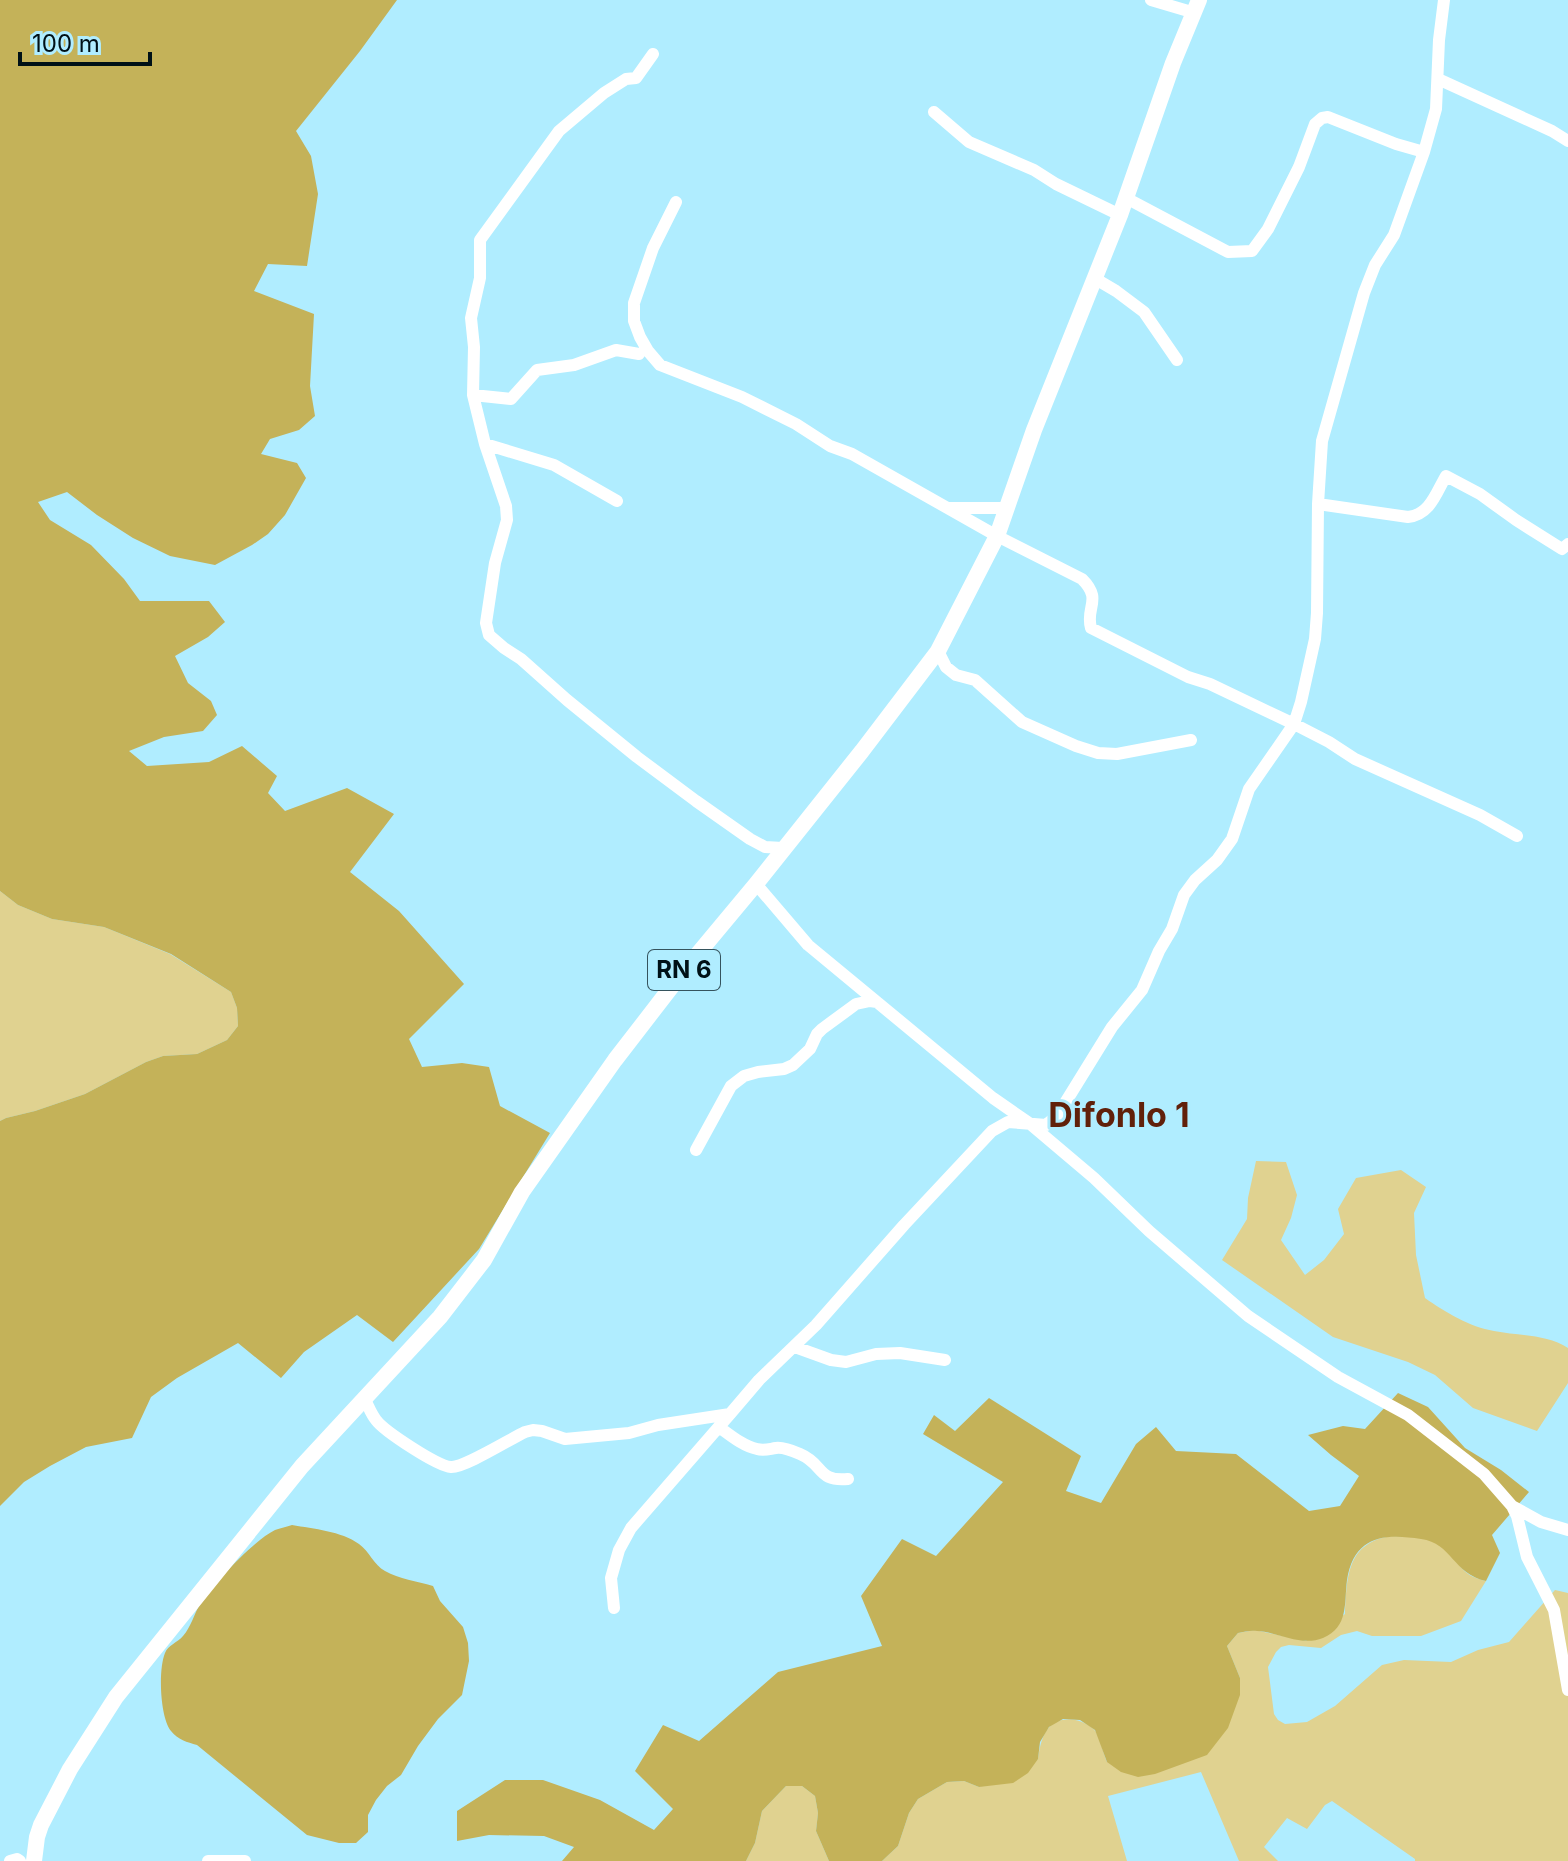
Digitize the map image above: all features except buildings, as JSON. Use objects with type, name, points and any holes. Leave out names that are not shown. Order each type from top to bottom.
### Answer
[{"type":"main road","name":"RN 6","points":[[34,1861],[41,1825],[70,1769],[116,1697],[302,1466],[457,1296],[484,1260],[522,1192],[615,1060],[938,651],[997,536],[1034,430],[1123,206],[1173,63],[1197,7]]},
{"type":"street","points":[[1151,0],[1197,7]]},
{"type":"street","points":[[614,1608],[611,1578],[619,1550],[631,1528],[759,1380],[826,1315],[992,1131],[1008,1122],[1046,1125],[1057,1116],[1112,1027],[1142,990],[1172,929],[1184,895],[1232,839],[1249,789],[1294,724],[1315,639],[1322,441],[1359,308],[1375,265],[1394,235],[1436,109],[1444,0]]},
{"type":"street","points":[[653,54],[636,78],[626,79],[604,93],[559,131],[480,240],[480,278],[471,318],[473,395],[485,444],[506,506],[507,520],[495,563],[486,623],[489,635],[637,757],[750,839],[765,847],[783,848]]},
{"type":"street","points":[[1438,79],[1568,141]]},
{"type":"street","points":[[934,112],[969,142],[1034,170],[1056,184],[1123,206],[1228,252],[1252,251],[1268,229],[1299,167],[1315,124],[1322,118],[1328,117],[1424,152]]},
{"type":"street","points":[[676,202],[653,248],[634,303],[634,321],[640,337],[660,365],[752,402],[796,424],[830,446],[852,454],[997,536],[1082,579],[1091,588],[1091,628],[1188,677],[1210,684],[1294,724],[1355,759],[1480,815],[1517,836]]},
{"type":"street","points":[[1094,278],[1144,312],[1177,360]]},
{"type":"street","points":[[473,395],[511,399],[537,370],[574,365],[616,350],[639,354]]},
{"type":"street","points":[[485,444],[554,465],[617,501]]},
{"type":"street","points":[[1318,504],[1416,516],[1427,510],[1446,476],[1480,494],[1562,549],[1568,544]]},
{"type":"street","points":[[947,507],[1008,508]]},
{"type":"street","points":[[938,651],[946,667],[956,675],[975,680],[1022,722],[1076,746],[1098,753],[1117,754],[1191,740]]},
{"type":"street","points":[[756,884],[808,945],[993,1098],[1029,1123],[1248,1316],[1338,1377],[1408,1415],[1484,1474],[1512,1506],[1527,1557],[1554,1610],[1568,1690]]},
{"type":"street","points":[[696,1150],[731,1086],[744,1076],[793,1065],[810,1049],[822,1029],[856,1004],[877,1002]]},
{"type":"street","points":[[992,1131],[997,1113],[993,1098]]},
{"type":"street","points":[[795,1347],[846,1362],[876,1354],[900,1353],[945,1360]]},
{"type":"street","points":[[364,1398],[377,1422],[433,1460],[451,1467],[466,1463],[533,1430],[565,1439],[629,1433],[658,1425],[730,1414]]},
{"type":"street","points":[[719,1427],[742,1443],[757,1449],[768,1451],[777,1448],[804,1455],[826,1476],[835,1480],[848,1479]]},
{"type":"street","points":[[1512,1506],[1541,1522],[1568,1530]]},
{"type":"street","points":[[10,1861],[20,1861]]},
{"type":"street","points":[[208,1861],[245,1861]]},
{"type":"shaded area","points":[[0,0],[397,0],[296,131],[311,156],[318,194],[307,266],[268,264],[254,291],[314,314],[310,386],[315,416],[299,430],[270,439],[261,454],[297,463],[306,478],[285,515],[268,534],[215,565],[170,556],[133,538],[67,492],[38,502],[50,520],[91,545],[124,579],[140,601],[209,601],[225,622],[208,637],[175,656],[188,683],[211,701],[217,715],[203,731],[164,737],[129,751],[147,766],[209,762],[242,746],[277,776],[268,793],[285,811],[347,788],[394,814],[350,872],[399,911],[464,984],[409,1039],[422,1067],[462,1063],[489,1067],[500,1106],[550,1133],[479,1249],[393,1342],[357,1315],[304,1352],[281,1378],[238,1343],[177,1378],[151,1397],[132,1438],[86,1447],[24,1482],[0,1506],[0,1121],[85,1094],[163,1056],[197,1054],[227,1040],[238,1026],[237,1008],[231,992],[171,954],[104,927],[52,919],[18,905],[0,891]]},
{"type":"shaded area","points":[[0,891],[18,905],[52,919],[104,927],[170,954],[231,992],[237,1008],[238,1026],[227,1040],[197,1054],[163,1056],[85,1094],[0,1121]]},
{"type":"shaded area","points":[[1256,1161],[1286,1162],[1297,1195],[1281,1240],[1305,1275],[1324,1260],[1344,1234],[1338,1209],[1356,1178],[1401,1170],[1426,1187],[1414,1213],[1416,1255],[1425,1298],[1449,1314],[1476,1326],[1542,1338],[1568,1348],[1568,1383],[1537,1431],[1473,1408],[1435,1375],[1408,1362],[1333,1337],[1222,1260],[1247,1219]]},
{"type":"shaded area","points":[[1398,1393],[1428,1407],[1465,1448],[1529,1492],[1492,1535],[1500,1553],[1486,1581],[1466,1572],[1440,1546],[1421,1539],[1383,1538],[1364,1546],[1351,1565],[1344,1614],[1331,1633],[1306,1641],[1250,1631],[1238,1633],[1227,1646],[1240,1678],[1240,1695],[1228,1728],[1207,1755],[1138,1777],[1121,1772],[1107,1762],[1095,1730],[1080,1720],[1063,1719],[1049,1727],[1040,1742],[1038,1759],[1028,1773],[1013,1783],[979,1787],[964,1781],[947,1782],[918,1799],[909,1813],[898,1846],[882,1861],[829,1861],[816,1831],[818,1813],[815,1796],[802,1786],[786,1786],[762,1811],[755,1843],[746,1861],[562,1861],[574,1847],[544,1836],[489,1835],[457,1841],[457,1811],[505,1780],[543,1780],[600,1800],[654,1830],[673,1809],[635,1771],[663,1725],[699,1741],[778,1672],[882,1646],[861,1596],[902,1539],[936,1556],[1003,1482],[923,1434],[934,1415],[955,1431],[989,1398],[1081,1456],[1066,1491],[1101,1503],[1136,1444],[1156,1427],[1176,1451],[1236,1454],[1309,1511],[1340,1506],[1359,1476],[1308,1435],[1343,1426],[1365,1429]]},
{"type":"shaded area","points":[[292,1525],[344,1536],[363,1547],[385,1571],[433,1586],[440,1601],[463,1627],[468,1643],[469,1661],[462,1695],[438,1719],[401,1775],[376,1800],[368,1815],[368,1832],[356,1843],[339,1843],[307,1835],[197,1745],[177,1737],[164,1715],[161,1681],[166,1650],[186,1632],[200,1604],[234,1563],[266,1535]]},
{"type":"shaded area","points":[[1392,1536],[1431,1540],[1448,1551],[1470,1575],[1486,1581],[1461,1621],[1421,1636],[1372,1636],[1357,1631],[1341,1635],[1321,1648],[1281,1647],[1268,1667],[1274,1714],[1285,1724],[1307,1722],[1335,1706],[1382,1665],[1404,1660],[1451,1662],[1478,1650],[1509,1642],[1555,1590],[1568,1593],[1568,1861],[1415,1861],[1332,1801],[1325,1805],[1307,1829],[1287,1818],[1264,1847],[1278,1861],[1239,1861],[1201,1772],[1108,1796],[1127,1861],[882,1861],[898,1846],[909,1813],[918,1799],[947,1782],[964,1781],[979,1787],[1038,1759],[1047,1730],[1058,1721],[1075,1720],[1092,1728],[1107,1762],[1240,1678],[1227,1646],[1238,1633],[1255,1630],[1306,1641],[1345,1614],[1349,1574],[1358,1553],[1366,1545]]},
{"type":"shaded area","points":[[786,1786],[802,1786],[815,1796],[818,1813],[816,1831],[829,1861],[746,1861],[755,1843],[762,1811]]},
{"type":"district","name":"Difonlo 1","points":[[1119,1115]]}]
